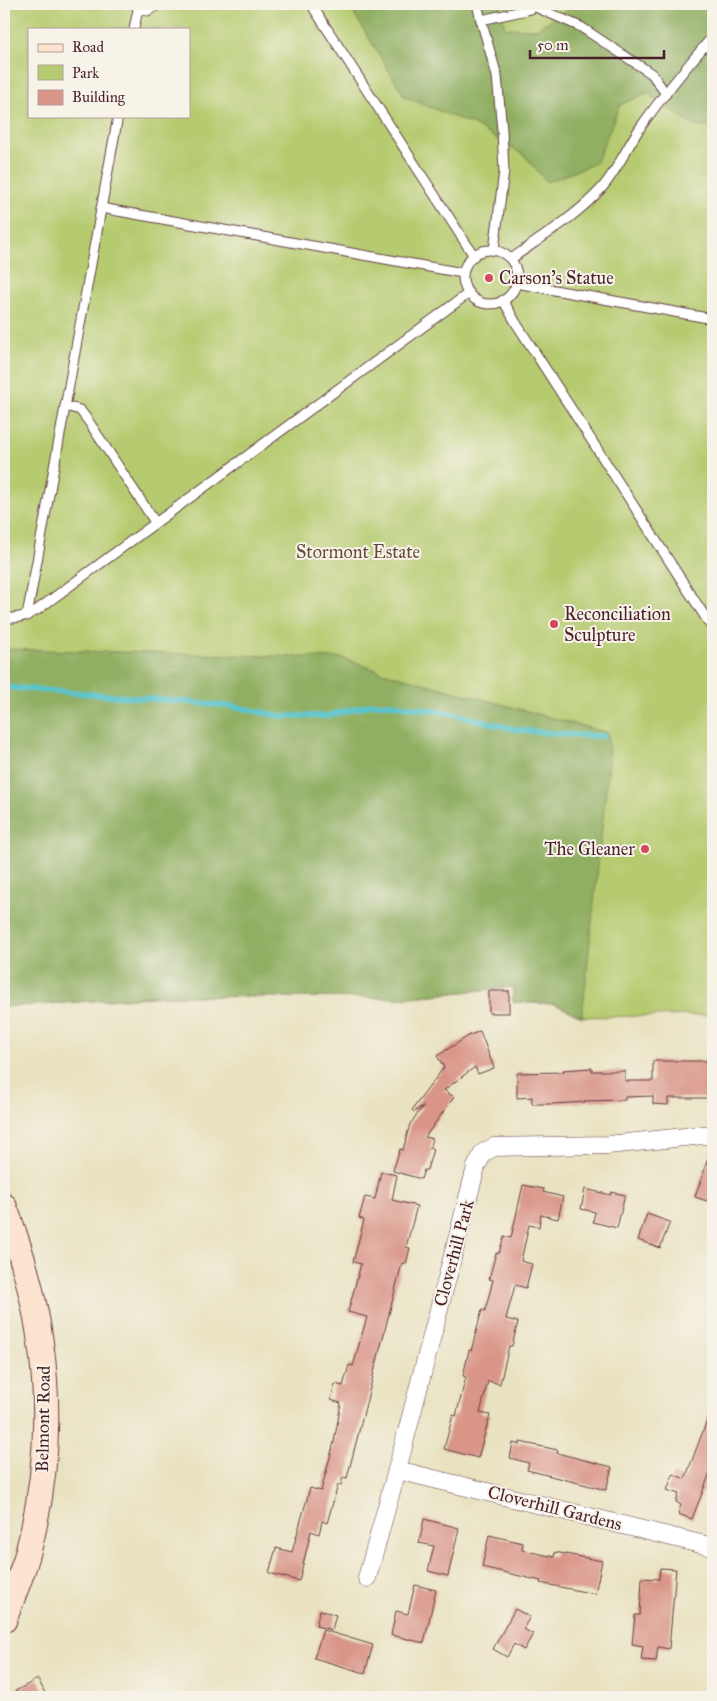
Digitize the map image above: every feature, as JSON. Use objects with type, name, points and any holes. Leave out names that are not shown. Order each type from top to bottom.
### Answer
[{"type":"main road","name":"Belmont Road","points":[[4,1620],[28,1553],[40,1499],[45,1455],[46,1405],[43,1352],[31,1289],[6,1219]]},
{"type":"street","name":"Cloverhill Park","points":[[367,1578],[476,1167],[483,1153],[494,1147],[608,1145],[713,1134]]},
{"type":"street","name":"Cloverhill Gardens","points":[[397,1470],[713,1547]]},
{"type":"lane","points":[[134,28],[138,6],[147,11],[160,4]]},
{"type":"lane","points":[[311,4],[474,256]]},
{"type":"lane","points":[[478,4],[480,20],[497,76],[502,130],[504,171],[494,250]]},
{"type":"lane","points":[[480,20],[527,10],[534,5],[582,27],[652,74],[666,94]]},
{"type":"lane","points":[[511,259],[589,202],[611,176],[641,126],[713,36]]},
{"type":"lane","points":[[27,616],[118,118]]},
{"type":"lane","points":[[101,208],[463,273]]},
{"type":"lane","points":[[494,250],[511,259],[515,268],[516,283],[510,295],[503,300],[489,304],[481,302],[468,293],[463,273],[466,265],[474,256],[480,252],[494,250]]},
{"type":"lane","points":[[516,283],[713,318]]},
{"type":"lane","points":[[4,618],[27,616],[468,293]]},
{"type":"lane","points":[[503,300],[713,629]]},
{"type":"lane","points":[[65,406],[80,410],[156,522]]},
{"type":"green space","name":"Stormont Estate","points":[[4,4],[713,4],[713,1015],[582,1017],[555,1004],[513,1002],[513,987],[401,998],[168,996],[4,1007]]},
{"type":"green space","points":[[348,4],[500,4],[505,28],[536,29],[577,4],[713,4],[713,128],[694,126],[647,93],[620,105],[596,163],[547,182],[524,155],[474,125],[405,97]]},
{"type":"green space","points":[[4,649],[343,658],[382,672],[608,733],[609,761],[582,1017],[555,1004],[513,1002],[513,987],[401,998],[159,996],[4,1007]]},
{"type":"building","points":[[489,991],[509,991],[509,1013],[489,1013]]},
{"type":"building","points":[[480,1031],[494,1068],[478,1074],[475,1067],[444,1090],[454,1097],[425,1137],[433,1139],[430,1148],[433,1149],[427,1170],[424,1170],[421,1179],[393,1171],[400,1149],[403,1150],[410,1124],[424,1105],[414,1112],[412,1110],[444,1067],[437,1056],[470,1035]]},
{"type":"building","points":[[653,1061],[708,1061],[708,1064],[713,1064],[713,1098],[668,1098],[668,1105],[653,1104],[653,1096],[625,1097],[625,1100],[553,1104],[532,1104],[532,1097],[517,1098],[517,1073],[564,1072],[563,1070],[592,1068],[592,1071],[625,1071],[625,1081],[653,1081]]},
{"type":"building","points":[[711,1150],[713,1151],[713,1203],[695,1197]]},
{"type":"building","points":[[381,1172],[397,1175],[392,1200],[417,1206],[406,1247],[410,1248],[406,1264],[402,1263],[347,1478],[343,1477],[341,1485],[338,1485],[327,1523],[322,1521],[319,1534],[311,1531],[299,1581],[269,1573],[276,1548],[292,1552],[310,1488],[321,1491],[334,1442],[341,1403],[331,1400],[335,1384],[343,1386],[349,1365],[353,1366],[367,1317],[348,1312],[361,1264],[353,1262],[364,1220],[359,1218],[365,1197],[375,1199]]},
{"type":"building","points":[[523,1185],[544,1189],[543,1192],[563,1197],[558,1219],[541,1215],[539,1227],[529,1225],[521,1261],[532,1264],[526,1288],[515,1285],[506,1319],[518,1322],[512,1346],[509,1346],[500,1384],[488,1381],[480,1413],[490,1415],[478,1458],[444,1449],[453,1415],[456,1416],[466,1377],[463,1376],[469,1350],[471,1351],[482,1310],[485,1311],[493,1280],[489,1279],[496,1253],[499,1253],[504,1236],[511,1238]]},
{"type":"building","points":[[585,1189],[611,1195],[611,1192],[625,1195],[617,1228],[593,1222],[595,1212],[581,1209]]},
{"type":"building","points":[[647,1214],[670,1222],[660,1248],[638,1240]]},
{"type":"building","points":[[712,1407],[713,1465],[692,1519],[678,1514],[681,1505],[676,1502],[679,1494],[667,1490],[673,1474],[685,1479]]},
{"type":"building","points":[[520,1442],[558,1450],[557,1453],[612,1467],[606,1490],[527,1470],[529,1463],[510,1458],[513,1443],[520,1445]]},
{"type":"building","points":[[424,1519],[459,1528],[448,1576],[428,1571],[434,1546],[419,1543]]},
{"type":"building","points":[[489,1535],[523,1543],[522,1550],[554,1557],[555,1552],[602,1561],[595,1594],[540,1583],[541,1581],[482,1567]]},
{"type":"building","points":[[660,1568],[676,1569],[669,1649],[658,1647],[656,1661],[641,1660],[643,1646],[632,1644],[635,1615],[640,1615],[642,1578],[659,1579]]},
{"type":"building","points":[[415,1585],[436,1590],[424,1643],[391,1635],[396,1611],[408,1614]]},
{"type":"building","points":[[515,1609],[530,1617],[523,1629],[533,1634],[524,1650],[514,1644],[507,1657],[493,1649]]},
{"type":"building","points":[[320,1610],[336,1615],[332,1630],[316,1626]]},
{"type":"building","points":[[323,1630],[373,1645],[365,1673],[314,1658]]},
{"type":"building","points":[[38,1679],[47,1697],[4,1697]]},
{"type":"waterway","points":[[4,687],[237,707],[279,716],[327,716],[373,704],[391,704],[455,714],[518,730],[604,736]]},
{"type":"place","name":"Carson's Statue","points":[[489,278]]},
{"type":"place","name":"Reconciliation Sculpture","points":[[554,624]]},
{"type":"place","name":"The Gleaner","points":[[645,849]]}]
